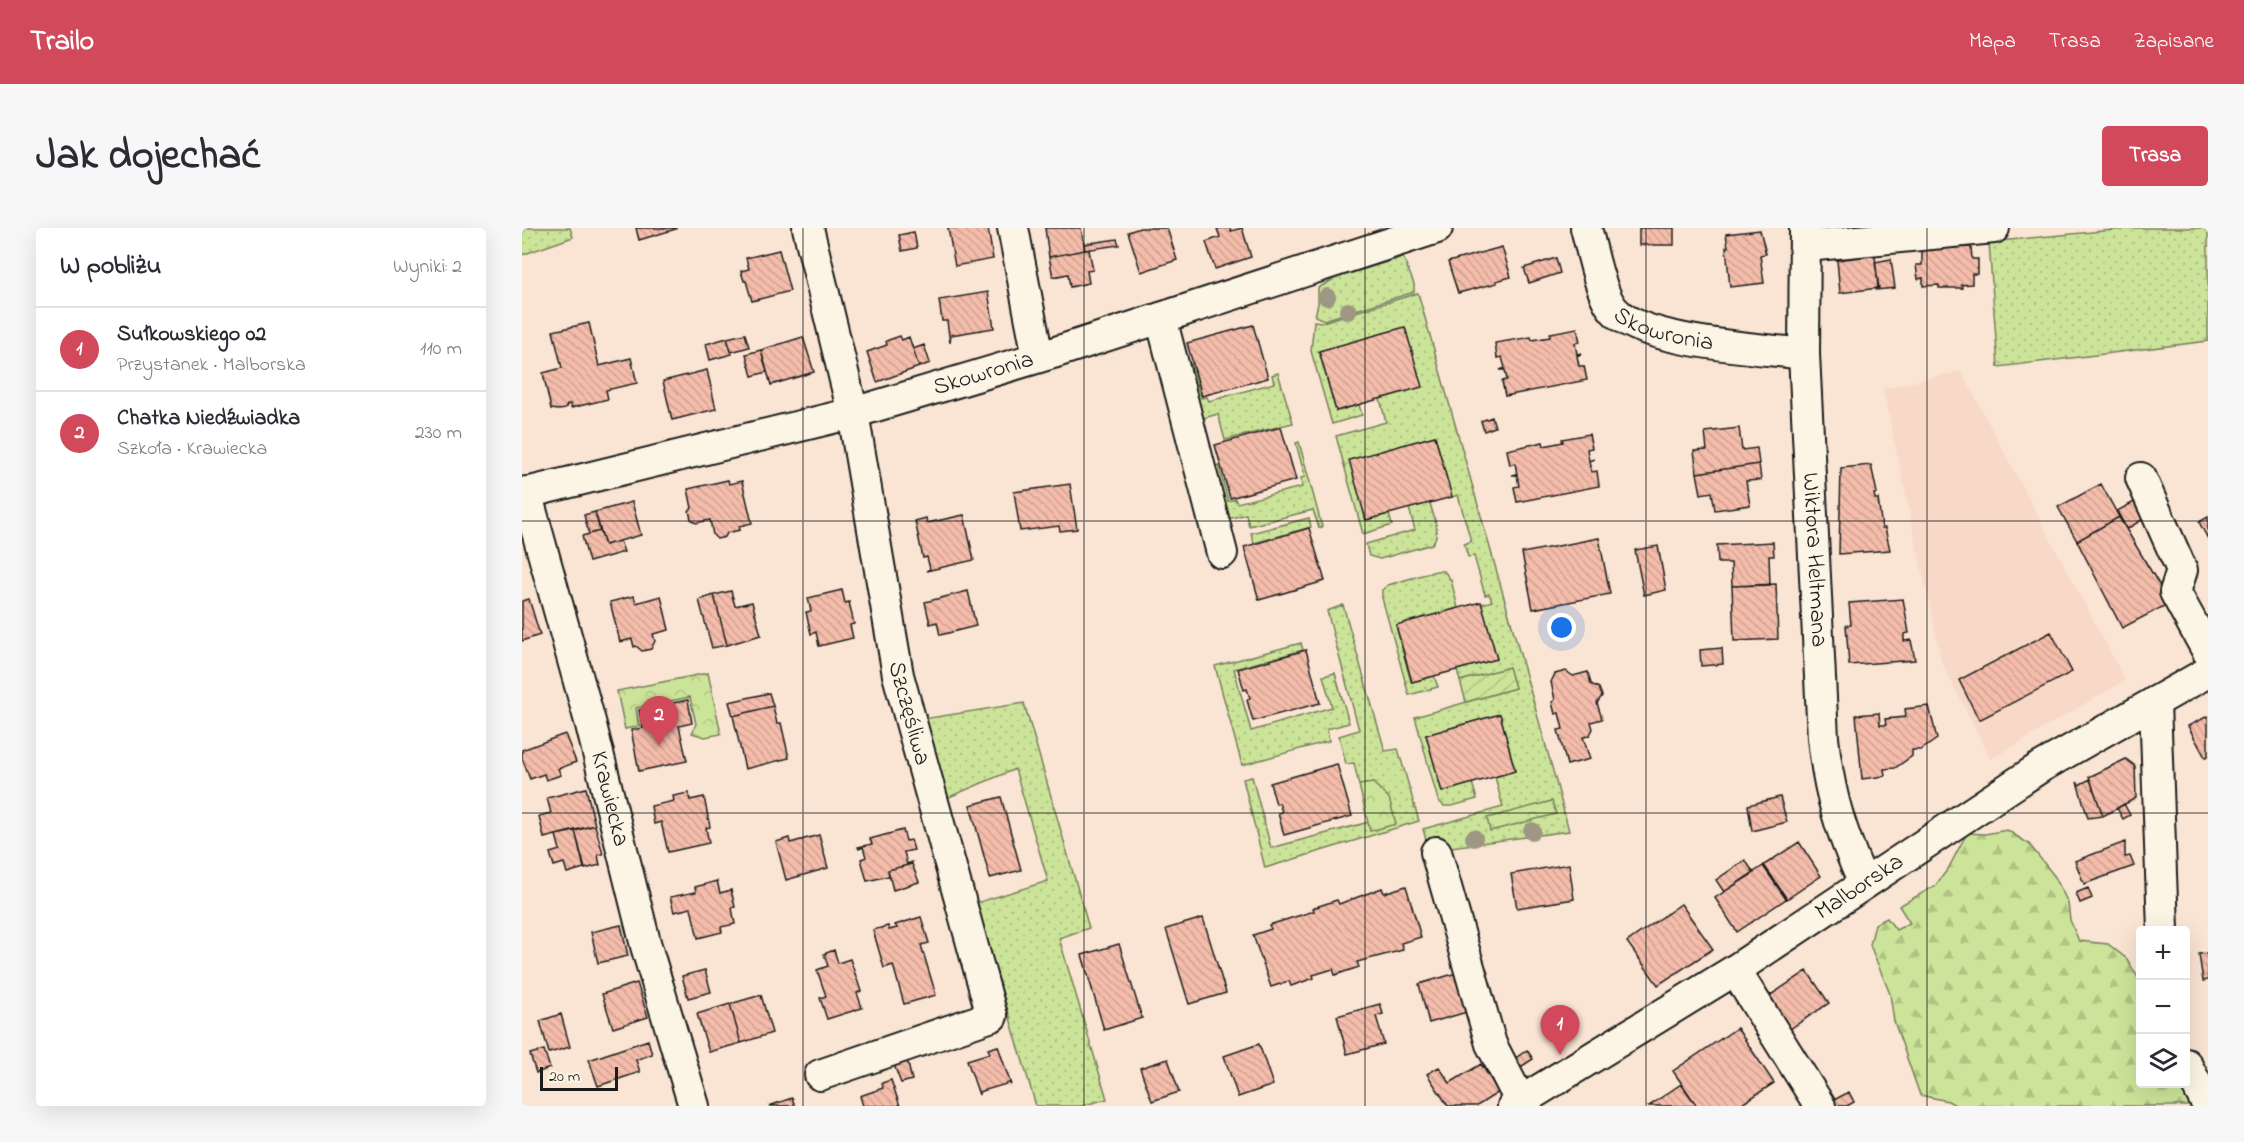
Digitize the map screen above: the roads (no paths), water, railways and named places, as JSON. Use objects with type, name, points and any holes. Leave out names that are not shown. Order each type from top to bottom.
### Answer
[{"type":"street","name":"Szczęśliwa","points":[[808,228],[853,413],[898,675],[992,1016],[820,1075]]},
{"type":"street","points":[[1013,228],[1038,357]]},
{"type":"street","name":"Skowronia","points":[[524,493],[853,413],[1038,357],[1437,228]]},
{"type":"street","name":"Skowronia","points":[[1586,228],[1606,298],[1613,310],[1630,324],[1662,335],[1804,354]]},
{"type":"street","points":[[1806,237],[1994,228]]},
{"type":"street","name":"Wiktora Heltmana","points":[[1806,237],[1804,354],[1822,738],[1833,806],[1864,884]]},
{"type":"street","points":[[1161,318],[1221,553]]},
{"type":"street","points":[[2141,478],[2182,570],[2175,592],[2208,652]]},
{"type":"street","name":"Krawiecka","points":[[524,493],[591,725],[646,946],[694,1106]]},
{"type":"street","name":"Malborska","points":[[1518,1103],[1735,970],[2038,768],[2208,672]]},
{"type":"street","points":[[2155,702],[2163,926]]},
{"type":"street","points":[[1436,852],[1491,1044],[1513,1087],[1518,1103]]},
{"type":"street","points":[[1735,970],[1820,1106]]},
{"type":"street","points":[[2190,1072],[2208,1106]]},
{"type":"place","name":"Chatka Niedźwiadka","points":[[659,746]]},
{"type":"place","name":"Sułkowskiego 02","points":[[1560,1055]]}]
